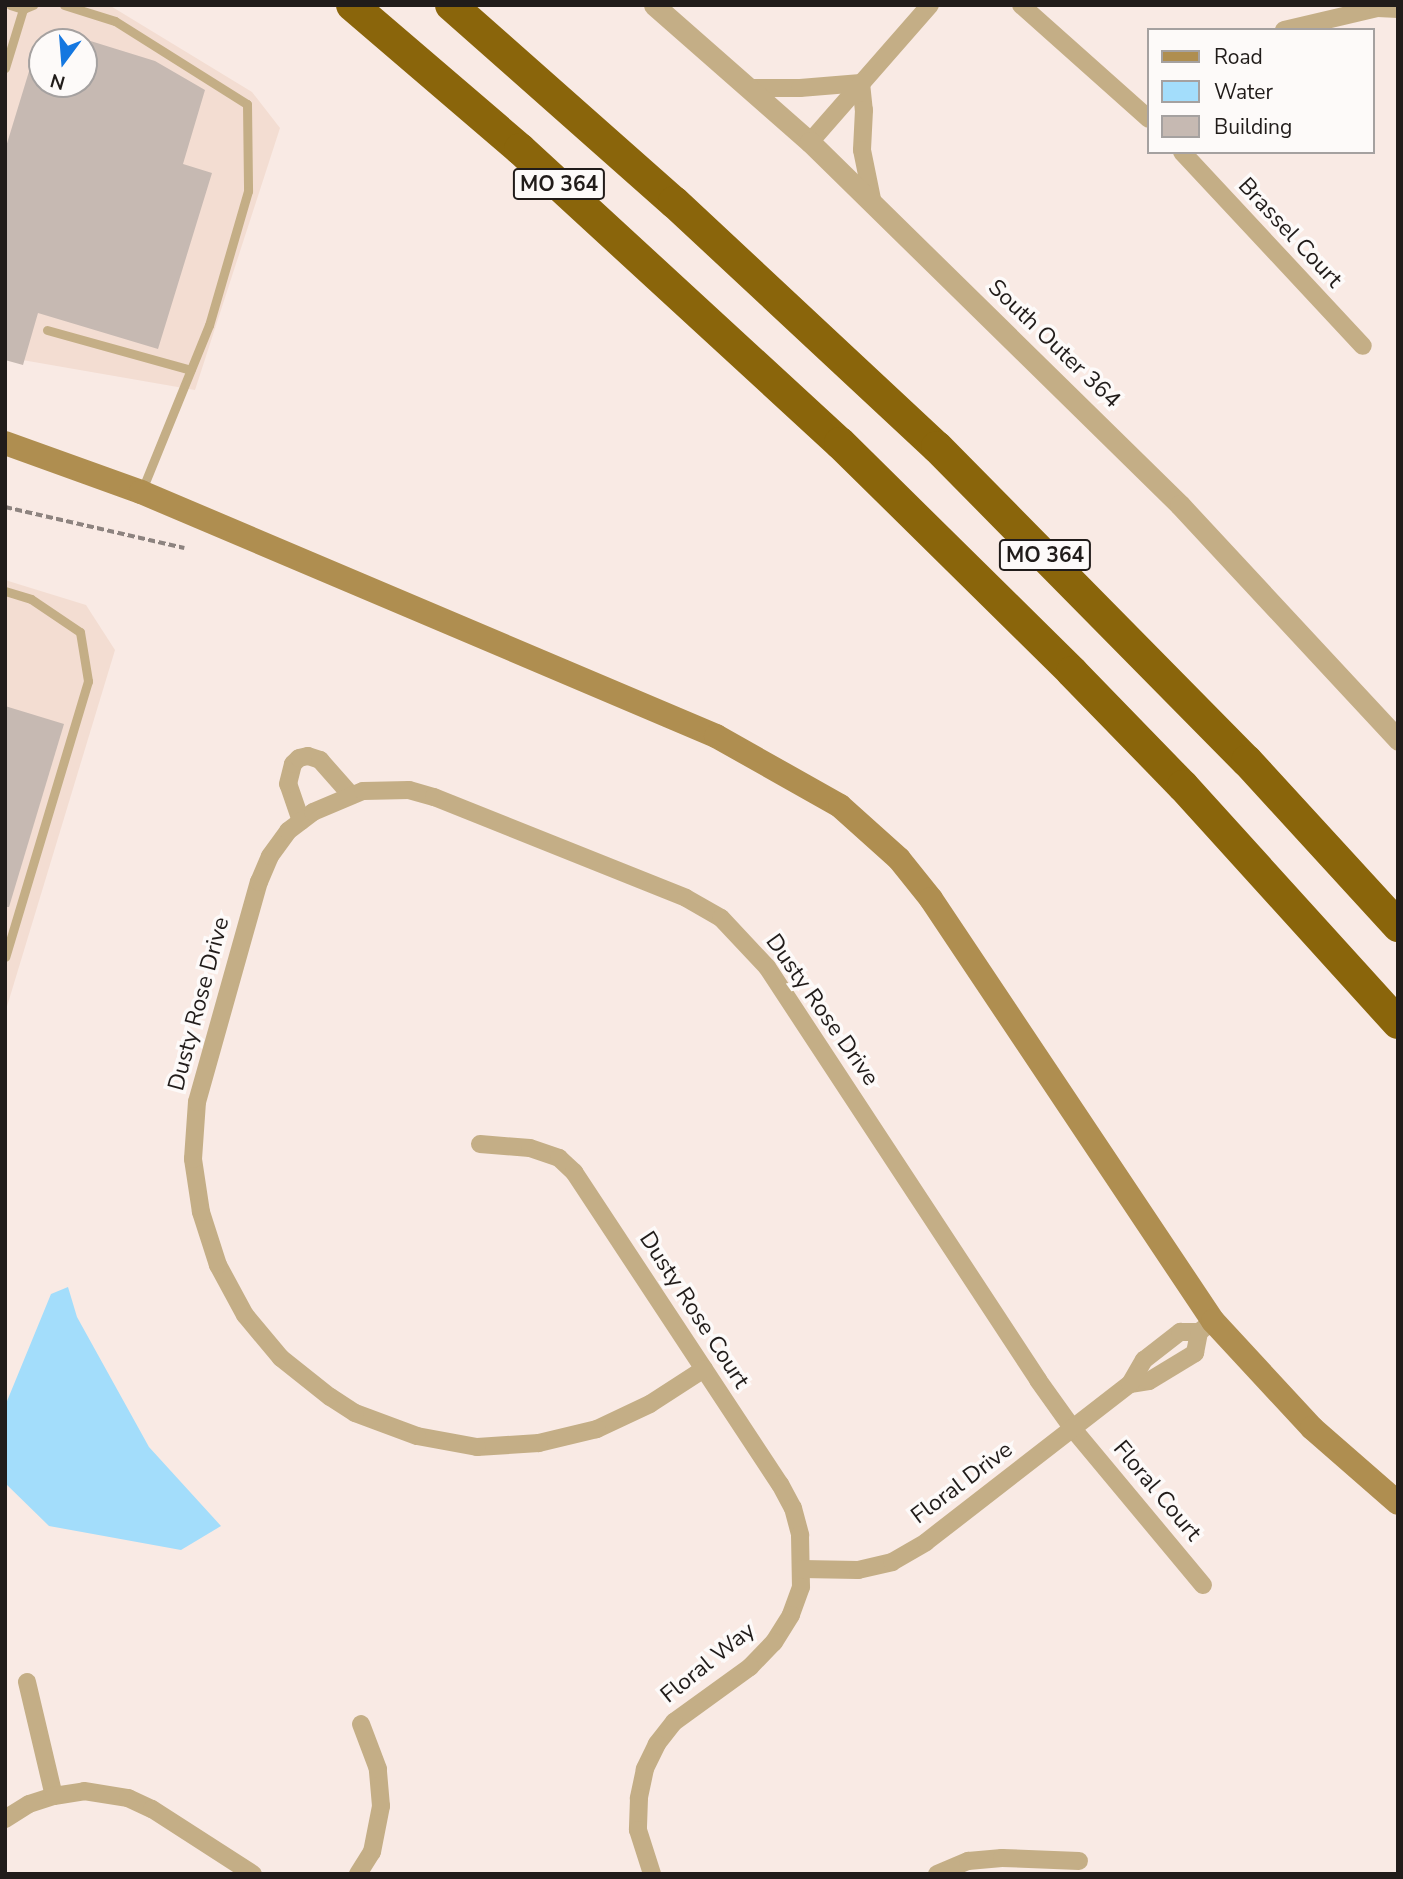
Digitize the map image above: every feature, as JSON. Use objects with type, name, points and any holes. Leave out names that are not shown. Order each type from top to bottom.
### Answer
[{"type":"highway","points":[[334,5],[407,52]]},
{"type":"highway","name":"MO 364","points":[[352,5],[708,319],[952,553],[1182,786],[1398,1023]]},
{"type":"highway","name":"MO 364","points":[[451,5],[693,219],[937,447],[1230,743],[1398,926]]},
{"type":"main road","points":[[5,443],[141,492],[716,736],[840,806],[899,859],[931,899],[1206,1327],[1312,1429],[1398,1503]]},
{"type":"street","name":"South Outer 364","points":[[654,5],[810,142],[1180,505],[1398,740]]},
{"type":"street","points":[[810,142],[930,5]]},
{"type":"street","points":[[1021,5],[1148,118]]},
{"type":"street","points":[[1293,28],[1378,8],[1398,9]]},
{"type":"street","points":[[748,88],[861,83]]},
{"type":"street","points":[[861,83],[864,110],[862,150],[873,204]]},
{"type":"street","name":"Brassel Court","points":[[1184,154],[1363,346]]},
{"type":"street","points":[[301,821],[288,784],[293,764],[299,758],[308,756],[320,760],[351,795]]},
{"type":"street","name":"Dusty Rose Drive","points":[[704,1369],[650,1404],[597,1429],[539,1443],[477,1447],[416,1436],[355,1413],[281,1358],[245,1315],[218,1265],[201,1212],[193,1159],[197,1102],[259,882],[270,856],[288,831],[313,812],[351,795],[384,789],[409,790],[434,797],[686,898],[721,918],[767,967],[1038,1380],[1073,1429]]},
{"type":"street","name":"Dusty Rose Court","points":[[480,1144],[530,1148],[559,1158],[573,1172],[793,1508],[800,1535],[802,1569]]},
{"type":"street","name":"Floral Drive","points":[[802,1569],[858,1570],[892,1562],[926,1542],[1130,1384],[1149,1381],[1195,1353],[1206,1327]]},
{"type":"street","name":"Floral Court","points":[[1073,1429],[1203,1585]]},
{"type":"street","name":"Floral Way","points":[[652,1874],[638,1830],[639,1798],[645,1769],[657,1744],[681,1715],[750,1667],[774,1642],[791,1615],[801,1587],[802,1569]]},
{"type":"street","points":[[27,1682],[54,1796]]},
{"type":"street","points":[[358,1874],[372,1852],[381,1806],[378,1769],[360,1724]]},
{"type":"street","points":[[5,1819],[29,1804],[54,1796],[84,1791],[128,1798],[152,1809],[253,1874]]},
{"type":"street","points":[[937,1874],[968,1861],[1002,1858],[1079,1861]]},
{"type":"lane","points":[[10,5],[23,9],[33,5]]},
{"type":"lane","points":[[64,5],[115,21],[247,104],[248,191],[209,325],[141,492]]},
{"type":"lane","points":[[5,68],[23,9]]},
{"type":"lane","points":[[47,330],[191,370]]},
{"type":"lane","points":[[5,591],[31,599],[80,632],[88,681],[5,957]]},
{"type":"path","points":[[5,507],[184,548]]},
{"type":"shaded area","points":[[5,5],[109,5],[252,92],[280,128],[195,390],[5,357]]},
{"type":"shaded area","points":[[5,580],[86,605],[115,650],[5,1013]]},
{"type":"water","points":[[68,1287],[77,1317],[149,1447],[221,1526],[181,1550],[49,1526],[5,1483],[5,1406],[51,1294]]},
{"type":"building","points":[[98,43],[155,61],[205,90],[183,164],[212,173],[158,349],[38,313],[23,365],[5,360],[5,150],[28,75],[28,98],[98,98]]},
{"type":"building","points":[[5,706],[64,724],[9,907],[5,907]]}]
